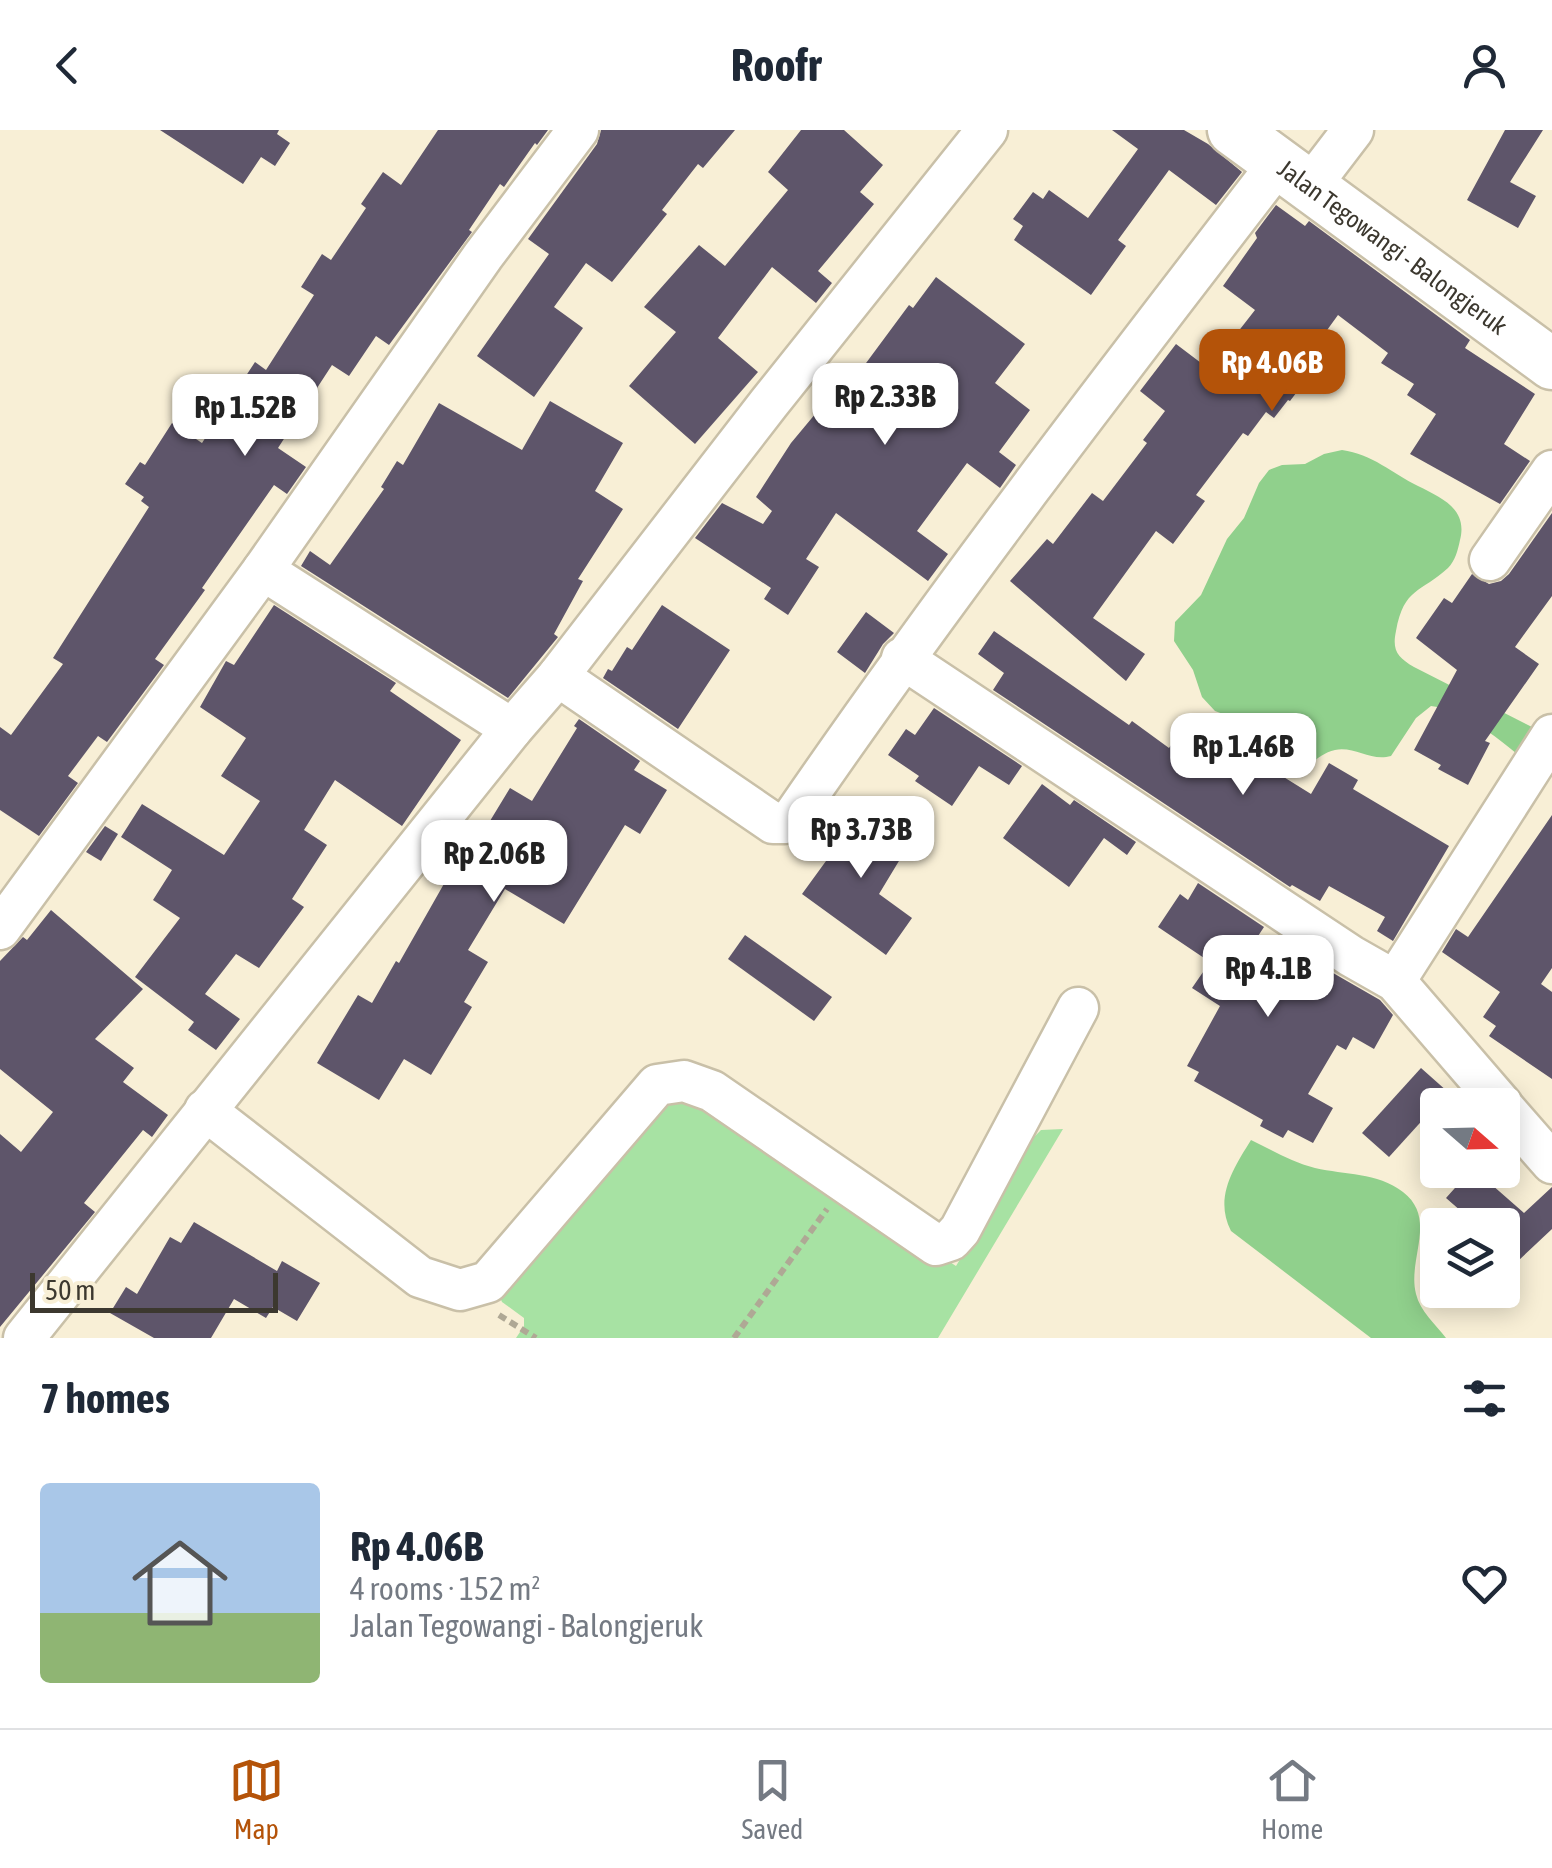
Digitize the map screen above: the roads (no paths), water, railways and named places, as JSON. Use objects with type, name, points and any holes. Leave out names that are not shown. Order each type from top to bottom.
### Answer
[{"type":"street","points":[[0,929],[263,570],[483,256],[578,130]]},
{"type":"street","points":[[24,1338],[512,728],[558,676],[987,130]]},
{"type":"street","name":"Jalan Tegowangi - Balongjeruk","points":[[1232,130],[1552,364]]},
{"type":"street","points":[[558,676],[773,824],[784,823],[1065,439],[1294,174],[1353,130]]},
{"type":"street","points":[[1490,560],[1552,471]]},
{"type":"street","points":[[263,570],[512,728]]},
{"type":"street","points":[[902,658],[1395,981],[1487,1088]]},
{"type":"street","points":[[1395,981],[1552,735]]},
{"type":"street","points":[[205,1110],[420,1277],[460,1290],[488,1282],[657,1085],[684,1080],[712,1091],[936,1245],[951,1240],[960,1230],[1078,1008]]},
{"type":"street","points":[[1520,1126],[1552,1163]]}]
